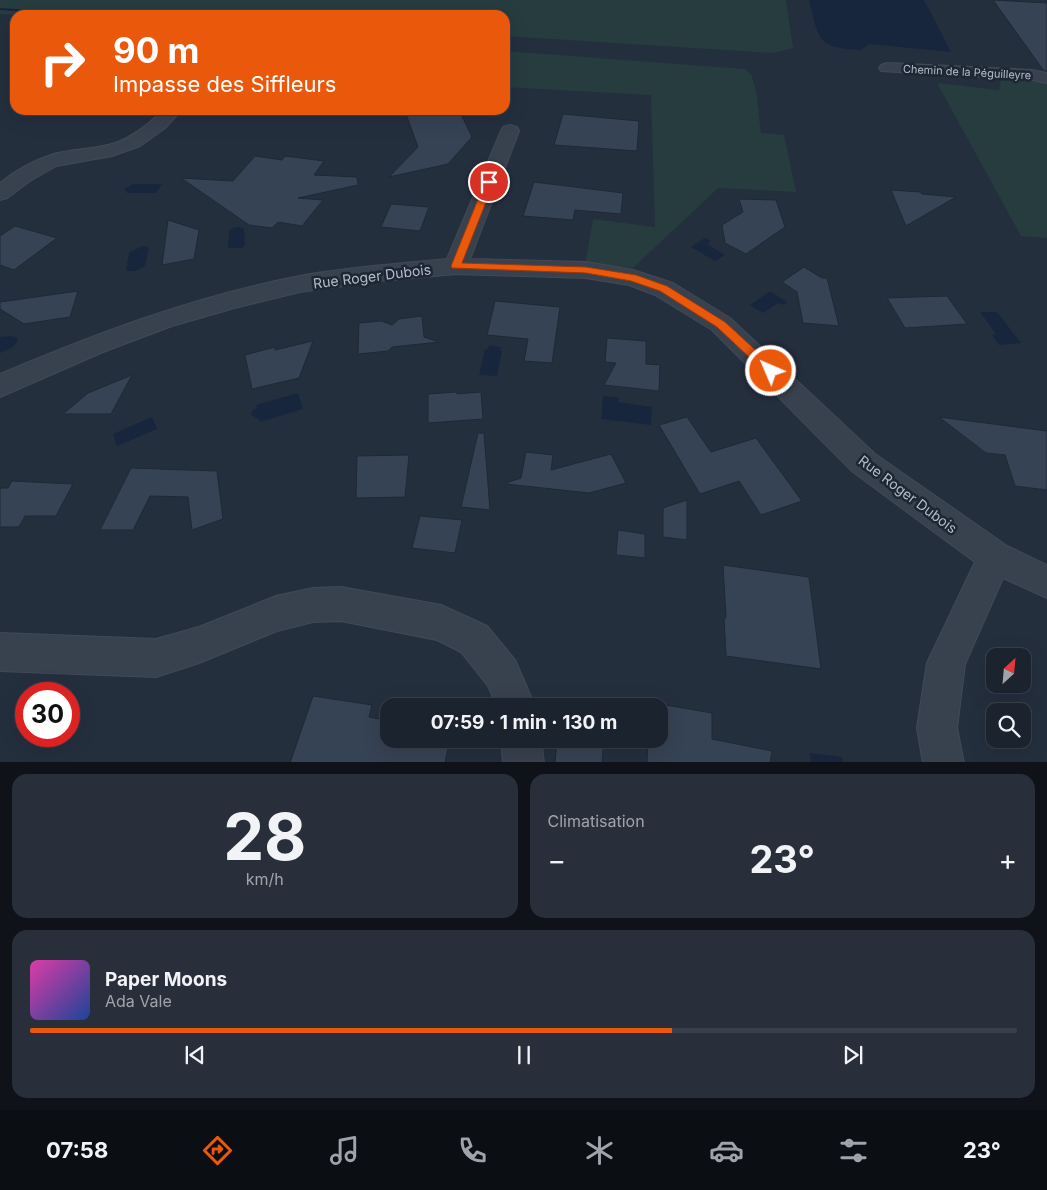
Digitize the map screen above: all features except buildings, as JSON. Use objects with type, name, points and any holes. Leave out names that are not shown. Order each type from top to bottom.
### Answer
[{"type":"street","name":"Chemin de la Péguilleyre","points":[[887,68],[1032,75],[1047,78]]},
{"type":"street","points":[[0,194],[14,182],[46,164],[64,157],[114,150],[128,145],[151,130],[168,115]]},
{"type":"street","points":[[456,266],[510,132]]},
{"type":"street","name":"Rue Roger Dubois","points":[[0,386],[94,345],[162,320],[236,299],[310,283],[380,273],[456,266],[586,270],[633,278],[664,289],[721,324],[864,463],[995,557],[1047,582]]},
{"type":"street","points":[[944,762],[937,728],[946,663],[995,557]]},
{"type":"street","points":[[0,652],[156,658],[199,645],[276,614],[313,605],[341,604],[441,623],[474,639],[502,673],[513,698]]},
{"type":"street","points":[[522,748],[524,762]]},
{"type":"green space","points":[[0,0],[786,0],[793,48],[773,53],[510,36],[510,10],[10,10],[10,14],[0,14]]},
{"type":"green space","points":[[510,51],[744,69],[751,74],[756,90],[761,133],[784,135],[796,192],[718,188],[633,268],[585,265],[593,219],[655,227],[651,95],[510,87]]},
{"type":"green space","points":[[1001,80],[1047,82],[1047,238],[1021,236],[937,83],[999,90]]},
{"type":"water","points":[[809,0],[924,0],[951,52],[869,44],[861,50],[835,47],[827,44],[818,32]]},
{"type":"water","points":[[133,184],[162,184],[156,193],[127,193],[124,189]]},
{"type":"water","points":[[240,227],[244,229],[245,245],[242,248],[228,248],[229,231],[232,228]]},
{"type":"water","points":[[705,238],[711,241],[707,244],[725,255],[715,261],[691,247]]},
{"type":"water","points":[[142,246],[149,247],[145,266],[136,271],[126,270],[129,253]]},
{"type":"water","points":[[770,291],[787,302],[784,305],[778,303],[763,313],[750,305]]},
{"type":"water","points":[[980,312],[997,312],[1021,343],[999,345],[992,335],[996,334]]},
{"type":"water","points":[[0,337],[16,337],[18,341],[13,347],[0,353]]},
{"type":"water","points":[[489,345],[501,347],[500,350],[502,351],[497,376],[479,375],[485,349],[488,349]]},
{"type":"water","points":[[298,393],[303,409],[260,422],[259,419],[251,415],[252,411],[257,408],[256,405]]},
{"type":"water","points":[[603,396],[619,397],[618,402],[652,407],[651,425],[601,419]]},
{"type":"water","points":[[152,417],[157,429],[117,446],[113,434]]},
{"type":"water","points":[[810,753],[842,757],[843,762],[811,762]]},
{"type":"waterway","points":[[0,9],[16,10]]},
{"type":"route","points":[[489,182],[456,266],[515,266],[586,270],[633,278],[664,289],[721,324],[771,371]]}]
